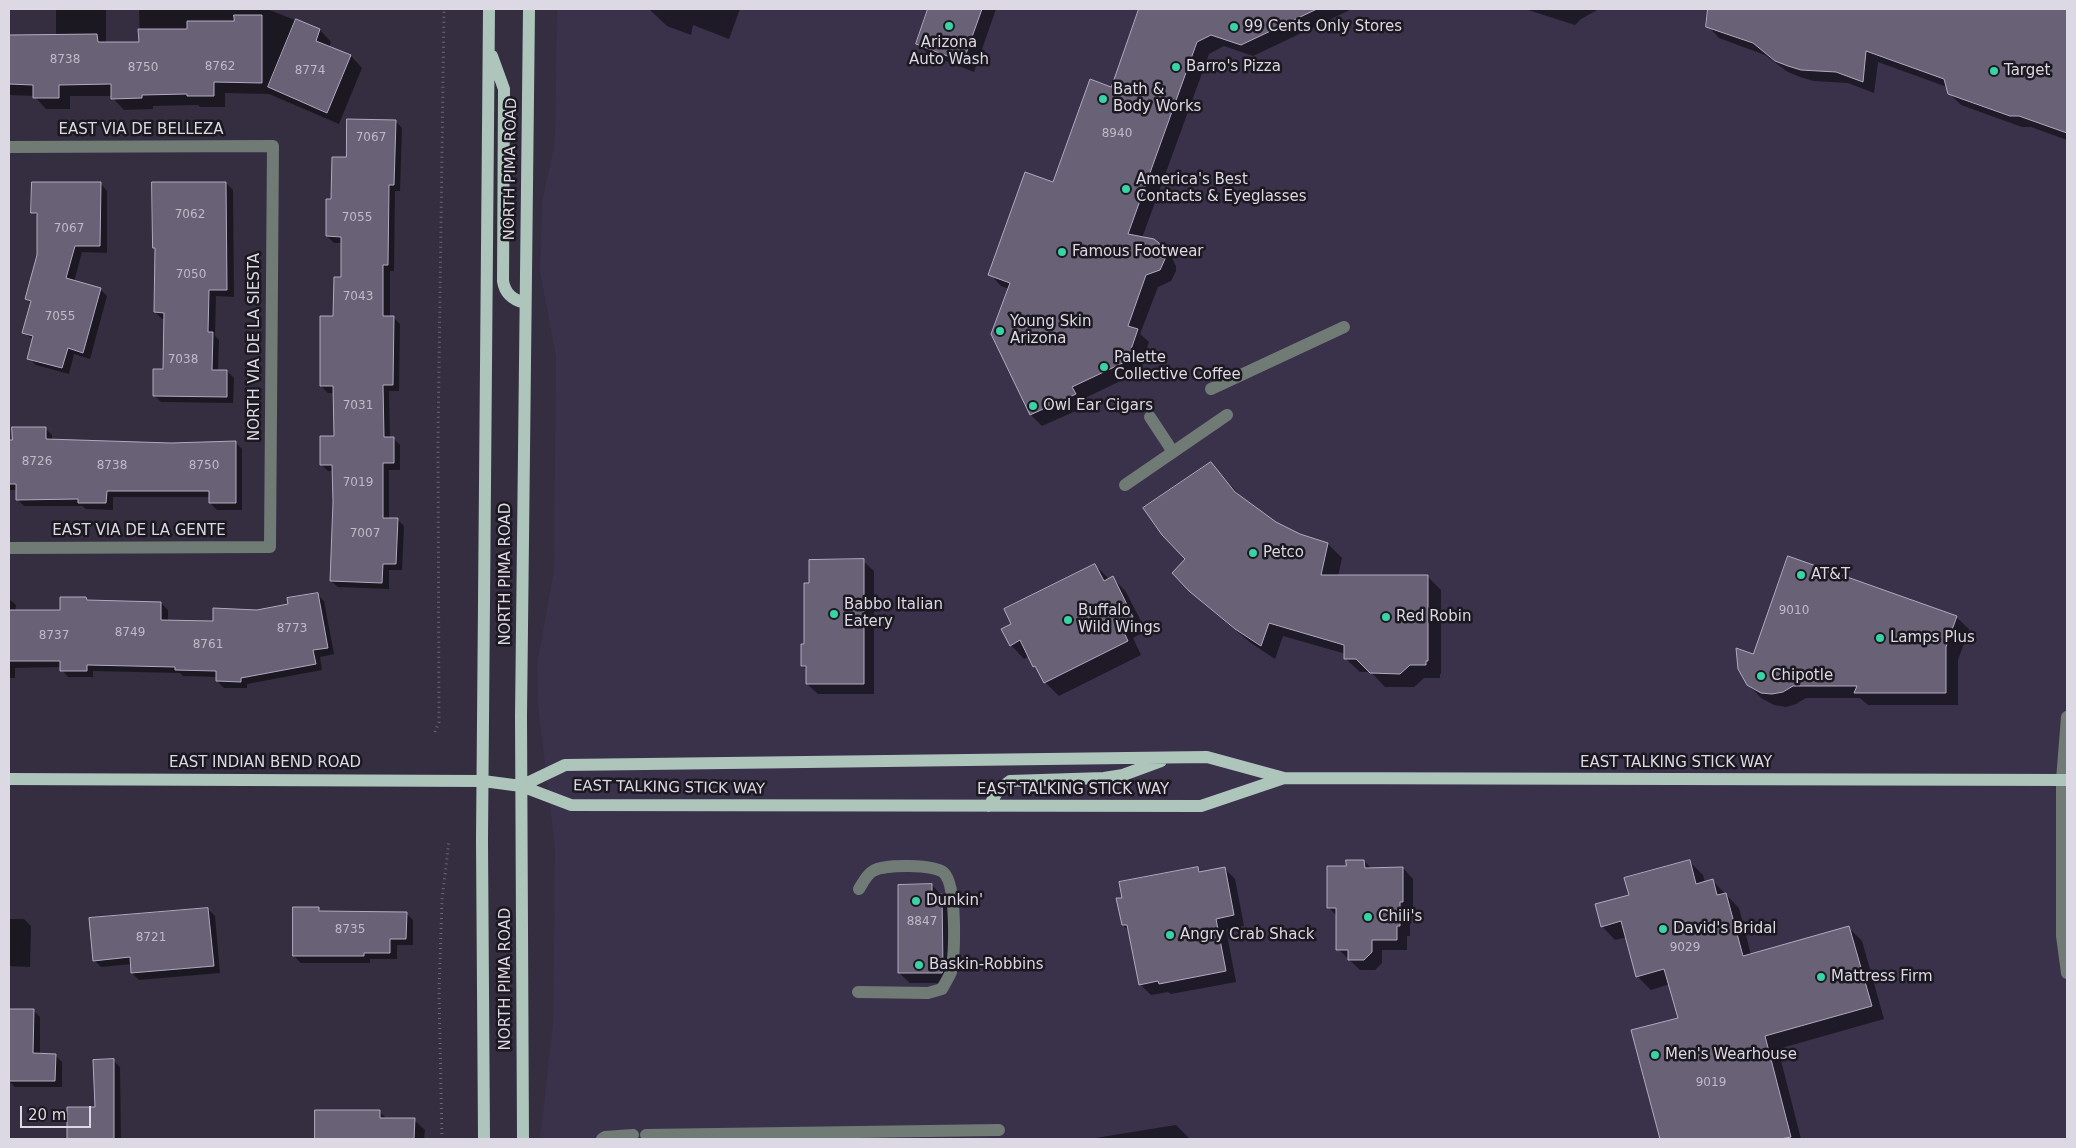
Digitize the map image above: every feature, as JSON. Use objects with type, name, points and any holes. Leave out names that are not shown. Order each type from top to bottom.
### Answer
[{"type":"main road","name":"NORTH PIMA ROAD","points":[[484,1139],[483,781],[489,9]]},
{"type":"main road","name":"NORTH PIMA ROAD","points":[[523,1139],[521,786],[529,9]]},
{"type":"main road","points":[[489,48],[504,89],[503,281],[505,290],[516,300],[525,303]]},
{"type":"main road","name":"EAST TALKING STICK WAY","points":[[521,786],[565,765],[1207,757],[1284,778],[2065,780]]},
{"type":"main road","points":[[989,806],[999,789],[1010,781],[1104,778],[1123,775],[1170,758]]},
{"type":"main road","name":"EAST TALKING STICK WAY","points":[[521,786],[571,805],[1201,806],[1284,778]]},
{"type":"main road","name":"EAST INDIAN BEND ROAD","points":[[9,779],[483,781],[521,786]]},
{"type":"street","name":"EAST VIA DE BELLEZA","points":[[9,147],[273,146]]},
{"type":"street","name":"NORTH VIA DE LA SIESTA","points":[[270,547],[273,146]]},
{"type":"street","points":[[1211,389],[1344,328]]},
{"type":"street","points":[[1125,485],[1227,415]]},
{"type":"street","points":[[1150,417],[1173,452]]},
{"type":"street","name":"EAST VIA DE LA GENTE","points":[[9,548],[270,547]]},
{"type":"street","points":[[2067,717],[2062,936],[2067,973]]},
{"type":"street","points":[[858,992],[928,993],[942,989],[950,973],[953,951],[953,896],[949,880],[943,872],[929,867],[888,867],[872,871],[859,889]]},
{"type":"street","points":[[646,1135],[727,1137],[999,1130]]},
{"type":"street","points":[[602,1139],[605,1137],[633,1135]]},
{"type":"path","points":[[435,732],[439,722],[438,440],[444,9]]},
{"type":"path","points":[[442,1139],[439,992],[442,900],[450,841]]},
{"type":"shaded area","points":[[557,9],[2067,9],[2067,1139],[540,1139],[553,1022],[555,849],[538,705],[537,664],[554,570],[556,357],[540,272],[542,202],[555,141]]},
{"type":"building","name":"Arizona Auto Wash","points":[[928,9],[982,9],[963,62],[916,44]]},
{"type":"building","points":[[1139,9],[1317,9],[1241,45],[1211,35],[1197,42],[1128,234],[1154,239],[1165,253],[1165,259],[1160,270],[1146,275],[1128,326],[1138,329],[1127,361],[1072,387],[1076,394],[1030,415],[991,334],[1010,283],[988,275],[1025,172],[1053,182],[1090,79],[1111,87]]},
{"type":"building","name":"Target","points":[[1708,9],[2067,9],[2067,133],[2019,116],[2010,116],[1948,94],[1944,79],[1866,51],[1863,82],[1836,72],[1801,70],[1788,66],[1775,61],[1753,43],[1706,27]]},
{"type":"building","points":[[234,15],[262,15],[262,83],[214,82],[214,96],[187,96],[187,94],[142,95],[142,98],[111,99],[111,84],[59,85],[59,98],[33,98],[33,85],[9,84],[9,35],[97,34],[98,42],[139,42],[138,29],[187,29],[187,21],[234,21]]},
{"type":"building","points":[[296,19],[320,29],[316,41],[351,55],[327,113],[268,87]]},
{"type":"building","points":[[347,119],[396,120],[394,185],[389,185],[388,265],[383,265],[383,316],[394,316],[393,385],[383,385],[384,437],[394,437],[394,463],[383,463],[383,518],[398,518],[396,564],[383,564],[382,583],[330,581],[333,502],[332,465],[320,465],[320,436],[334,436],[333,386],[320,386],[320,316],[333,316],[334,277],[341,277],[341,237],[326,236],[326,199],[331,199],[332,157],[346,157]]},
{"type":"building","points":[[32,182],[101,182],[100,246],[75,246],[66,278],[101,288],[83,353],[68,348],[62,368],[27,359],[33,336],[22,333],[31,301],[25,299],[37,255],[37,213],[31,213]]},
{"type":"building","points":[[152,182],[226,182],[227,290],[209,290],[208,332],[213,332],[212,370],[227,370],[227,397],[153,396],[153,369],[163,369],[164,313],[154,312],[155,248],[153,248]]},
{"type":"building","points":[[12,427],[46,427],[46,439],[171,443],[236,441],[236,503],[209,503],[209,491],[107,491],[106,503],[78,503],[78,499],[16,500],[16,484],[9,484],[9,440],[12,440]]},
{"type":"building","name":"Petco","points":[[1211,462],[1235,492],[1276,522],[1300,534],[1328,543],[1321,575],[1428,575],[1428,661],[1426,661],[1426,665],[1410,665],[1400,674],[1370,673],[1356,659],[1344,659],[1344,645],[1269,623],[1261,646],[1235,629],[1189,591],[1172,573],[1185,559],[1162,535],[1143,508]]},
{"type":"building","name":"Lamps Plus","points":[[1788,556],[1957,616],[1946,647],[1946,693],[1854,693],[1857,686],[1793,686],[1783,692],[1772,694],[1761,693],[1747,685],[1738,669],[1736,648],[1753,654]]},
{"type":"building","name":"Babbo Italian Eatery","points":[[864,559],[864,684],[806,684],[806,666],[801,666],[801,644],[804,644],[804,583],[809,583],[809,560]]},
{"type":"building","name":"Buffalo Wild Wings","points":[[1095,564],[1104,581],[1113,576],[1133,617],[1120,624],[1128,641],[1044,683],[1035,666],[1033,667],[1020,640],[1010,646],[1001,629],[1011,624],[1004,609]]},
{"type":"building","points":[[318,593],[328,648],[313,650],[316,664],[241,678],[241,682],[216,681],[216,671],[175,670],[175,667],[87,665],[87,671],[60,671],[60,661],[9,661],[9,610],[60,610],[60,597],[86,597],[87,600],[161,602],[161,620],[213,621],[213,608],[257,610],[288,604],[287,598]]},
{"type":"building","name":"Chili's","points":[[1346,860],[1364,860],[1365,868],[1403,867],[1403,902],[1400,902],[1400,926],[1397,926],[1397,940],[1372,940],[1372,952],[1364,960],[1348,960],[1348,950],[1336,950],[1336,908],[1327,908],[1327,866],[1346,866]]},
{"type":"building","points":[[1690,860],[1696,884],[1713,879],[1717,895],[1726,893],[1743,956],[1849,926],[1872,1006],[1765,1036],[1791,1137],[1781,1139],[1660,1139],[1631,1030],[1678,1018],[1664,969],[1636,977],[1621,921],[1601,927],[1595,904],[1629,895],[1624,878]]},
{"type":"building","name":"Angry Crab Shack","points":[[1198,867],[1199,872],[1225,867],[1234,915],[1216,919],[1226,971],[1159,984],[1158,981],[1139,985],[1127,925],[1122,925],[1116,898],[1122,898],[1119,882]]},
{"type":"building","points":[[932,884],[932,895],[942,894],[942,973],[898,973],[898,885]]},
{"type":"building","points":[[293,907],[319,907],[319,911],[407,912],[406,939],[390,939],[390,953],[364,953],[364,956],[293,956]]},
{"type":"building","points":[[208,908],[214,966],[131,973],[130,957],[93,961],[89,918]]},
{"type":"building","points":[[9,1009],[34,1009],[33,1053],[56,1054],[55,1081],[9,1081]]},
{"type":"building","points":[[114,1059],[114,1139],[67,1139],[67,1107],[95,1107],[93,1060]]},
{"type":"building","points":[[315,1110],[380,1110],[380,1118],[415,1118],[414,1139],[315,1139]]},
{"type":"place","name":"Arizona Auto Wash","points":[[949,26]]},
{"type":"place","name":"99 Cents Only Stores","points":[[1234,27]]},
{"type":"place","name":"Barro's Pizza","points":[[1176,67]]},
{"type":"place","name":"Target","points":[[1994,71]]},
{"type":"place","name":"Bath & Body Works","points":[[1103,99]]},
{"type":"place","name":"America's Best Contacts & Eyeglasses","points":[[1126,189]]},
{"type":"place","name":"Famous Footwear","points":[[1062,252]]},
{"type":"place","name":"Young Skin Arizona","points":[[1000,331]]},
{"type":"place","name":"Palette Collective Coffee","points":[[1104,367]]},
{"type":"place","name":"Owl Ear Cigars","points":[[1033,406]]},
{"type":"place","name":"Petco","points":[[1253,553]]},
{"type":"place","name":"AT&T","points":[[1801,575]]},
{"type":"place","name":"Babbo Italian Eatery","points":[[834,614]]},
{"type":"place","name":"Red Robin","points":[[1386,617]]},
{"type":"place","name":"Buffalo Wild Wings","points":[[1068,620]]},
{"type":"place","name":"Lamps Plus","points":[[1880,638]]},
{"type":"place","name":"Chipotle","points":[[1761,676]]},
{"type":"place","name":"Dunkin'","points":[[916,901]]},
{"type":"place","name":"Chili's","points":[[1368,917]]},
{"type":"place","name":"David's Bridal","points":[[1663,929]]},
{"type":"place","name":"Angry Crab Shack","points":[[1170,935]]},
{"type":"place","name":"Baskin-Robbins","points":[[919,965]]},
{"type":"place","name":"Mattress Firm","points":[[1821,977]]},
{"type":"place","name":"Men's Wearhouse","points":[[1655,1055]]}]
